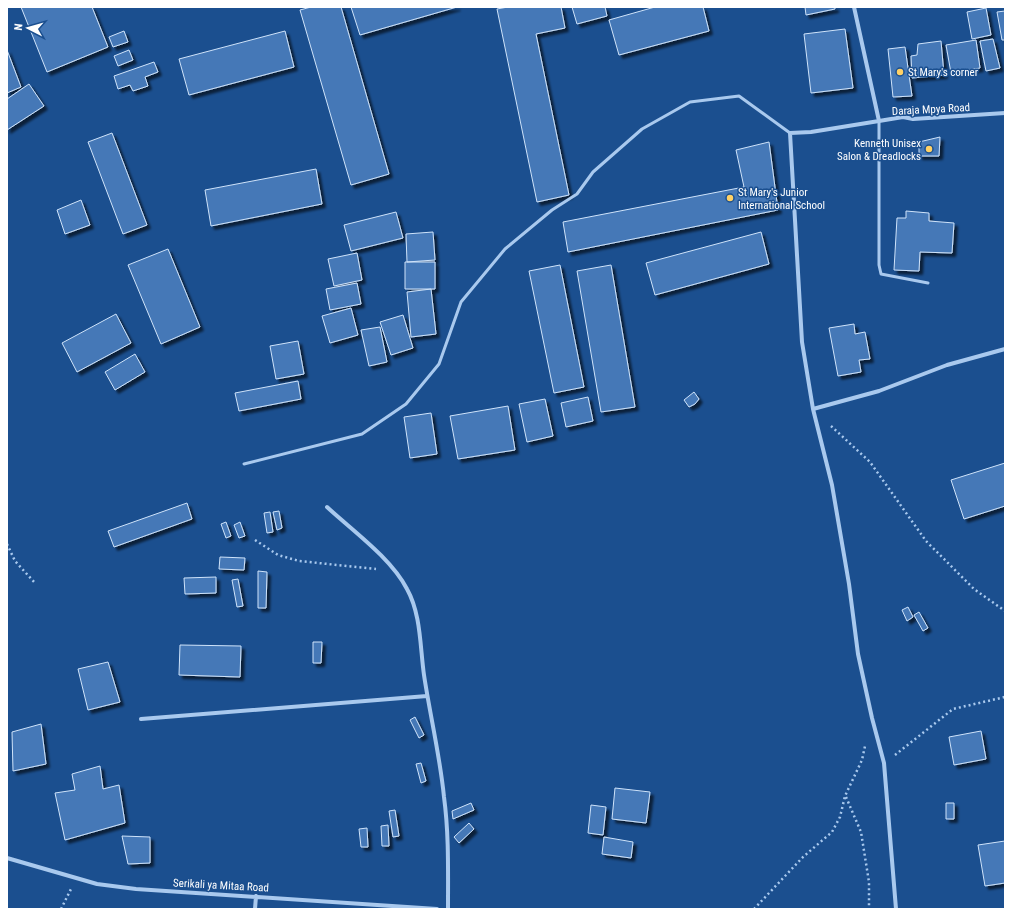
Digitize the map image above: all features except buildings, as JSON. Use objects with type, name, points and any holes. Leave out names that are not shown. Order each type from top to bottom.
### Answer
[{"type":"street","name":"Daraja Mpya Road","points":[[854,7],[879,121],[903,117],[913,119],[1005,112]]},
{"type":"street","points":[[879,121],[811,132],[790,132],[802,342],[813,409],[832,485],[850,584],[858,654],[872,718],[884,763],[896,909]]},
{"type":"street","points":[[813,409],[879,391],[947,365],[1005,349]]},
{"type":"street","points":[[327,507],[382,557],[401,578],[414,604],[427,696],[445,799],[448,854],[448,909]]},
{"type":"street","points":[[141,719],[427,696]]},
{"type":"street","name":"Serikali ya Mitaa Road","points":[[7,858],[75,879],[96,884],[136,889],[437,909]]},
{"type":"street","points":[[255,909],[256,896]]},
{"type":"lane","points":[[244,464],[362,434],[406,404],[440,364],[461,302],[505,249],[552,210],[577,194],[593,172],[642,129],[690,102],[738,96],[790,132]]},
{"type":"lane","points":[[879,121],[878,246],[881,274],[928,283]]},
{"type":"path","points":[[813,409],[870,462],[926,541],[974,589],[1005,611]]},
{"type":"path","points":[[255,540],[278,555],[299,561],[378,570]]},
{"type":"path","points":[[7,544],[14,561],[35,583]]},
{"type":"path","points":[[884,763],[953,709],[1005,697]]},
{"type":"path","points":[[754,909],[803,857],[832,832],[840,817],[845,796],[862,760],[872,718]]},
{"type":"path","points":[[845,796],[861,832],[869,882],[869,909]]},
{"type":"path","points":[[61,909],[75,879]]},
{"type":"place","name":"St Mary's corner","points":[[900,72]]},
{"type":"place","name":"Kenneth Unisex Salon & Dreadlocks","points":[[929,149]]},
{"type":"place","name":"St Mary's Junior International School","points":[[730,198]]}]
